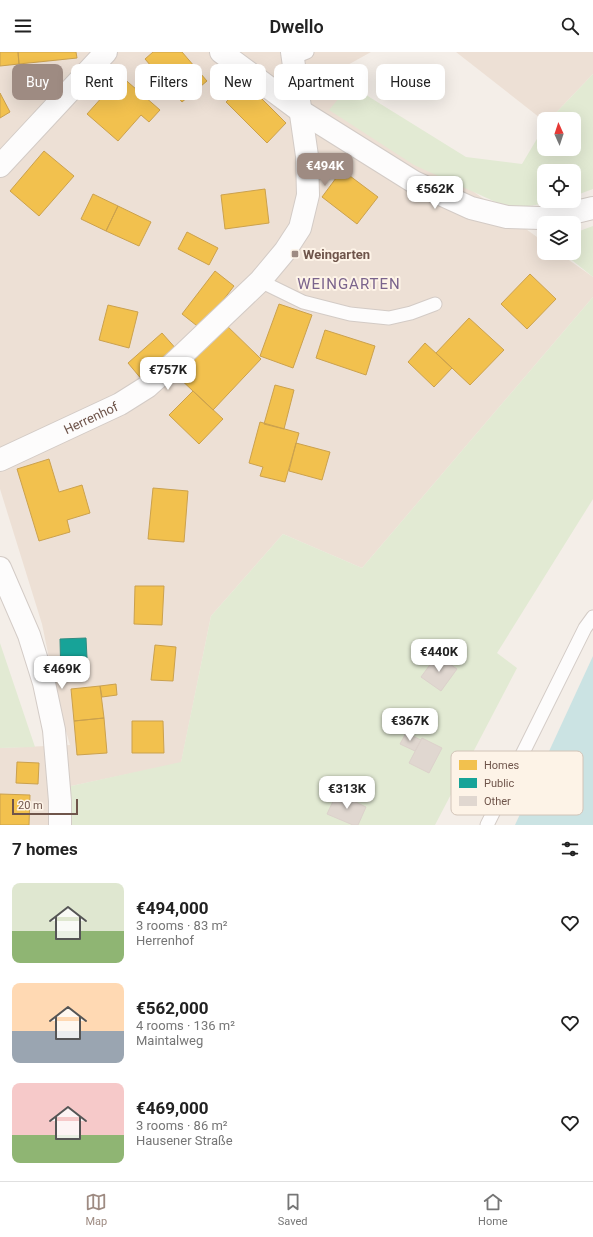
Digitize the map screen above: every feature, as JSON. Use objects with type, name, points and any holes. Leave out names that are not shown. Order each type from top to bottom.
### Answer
[{"type":"street","points":[[0,166],[106,52]]},
{"type":"street","points":[[221,52],[299,110],[414,182],[471,208],[507,217],[540,218],[572,214],[593,208]]},
{"type":"street","name":"Herrenhof","points":[[0,460],[120,404],[147,388],[260,281],[285,251],[300,228],[308,195],[307,156],[299,110],[297,54]]},
{"type":"street","points":[[0,568],[29,635],[44,683],[54,730],[60,801],[60,825]]},
{"type":"lane","points":[[260,281],[303,302],[350,314],[389,318],[411,313],[435,304]]},
{"type":"lane","points":[[524,751],[585,628],[593,617]]},
{"type":"lane","points":[[487,825],[492,815]]},
{"type":"shaded area","points":[[0,52],[371,52],[349,64],[274,64],[274,100],[346,100],[537,237],[537,260],[569,260],[593,277],[593,297],[362,568],[283,534],[211,616],[181,763],[71,786],[71,825],[0,825],[0,748],[70,745],[59,707],[42,624],[0,489]]},
{"type":"shaded area","points":[[456,52],[593,52],[593,74],[557,112],[537,112],[537,116]]},
{"type":"green space","points":[[593,74],[593,189],[581,193],[581,164],[537,164],[537,205],[511,209],[414,165],[329,110],[337,100],[368,100],[368,96],[466,157],[522,164],[537,139],[537,156],[581,156],[581,112],[557,112]]},
{"type":"green space","points":[[593,226],[593,277],[572,260],[581,260],[581,230]]},
{"type":"green space","points":[[593,297],[593,499],[497,653],[517,668],[474,751],[451,751],[451,794],[435,825],[71,825],[71,786],[181,762],[211,616],[283,534],[362,568]]},
{"type":"green space","points":[[0,643],[35,747],[0,748]]},
{"type":"water","points":[[593,656],[593,825],[515,825],[520,815],[583,815],[583,751],[549,751]]},
{"type":"building: Homes","points":[[0,52],[18,52],[19,64],[0,66]]},
{"type":"building: Homes","points":[[18,52],[76,52],[77,58],[19,64]]},
{"type":"building: Homes","points":[[153,52],[182,52],[192,64],[149,64],[145,59]]},
{"type":"building: Homes","points":[[202,75],[207,81],[202,85]]},
{"type":"building: Homes","points":[[127,81],[135,88],[135,100],[149,100],[160,110],[149,122],[141,115],[118,141],[87,114],[100,100],[127,100]]},
{"type":"building: Homes","points":[[0,93],[10,112],[0,118]]},
{"type":"building: Homes","points":[[228,100],[263,100],[286,123],[267,143],[226,102]]},
{"type":"building: Homes","points":[[44,151],[74,176],[39,216],[10,191]]},
{"type":"building: Homes","points":[[342,170],[378,197],[357,224],[322,197]]},
{"type":"building: Homes","points":[[265,189],[269,223],[225,229],[221,195]]},
{"type":"building: Homes","points":[[93,194],[118,206],[106,231],[81,219]]},
{"type":"building: Homes","points":[[118,206],[151,222],[139,246],[106,231]]},
{"type":"building: Homes","points":[[187,232],[218,248],[209,265],[178,249]]},
{"type":"building: Homes","points":[[215,271],[234,286],[201,329],[182,314]]},
{"type":"building: Homes","points":[[530,274],[556,299],[527,329],[501,304]]},
{"type":"building: Homes","points":[[279,304],[312,315],[293,368],[260,356]]},
{"type":"building: Homes","points":[[108,305],[138,312],[129,348],[99,340]]},
{"type":"building: Homes","points":[[469,318],[504,350],[470,385],[436,353]]},
{"type":"building: Homes","points":[[224,323],[261,359],[213,410],[175,374]]},
{"type":"building: Homes","points":[[325,330],[375,346],[366,375],[316,358]]},
{"type":"building: Homes","points":[[162,333],[178,351],[143,381],[128,363]]},
{"type":"building: Homes","points":[[425,343],[452,368],[434,387],[408,362]]},
{"type":"building: Homes","points":[[275,385],[294,390],[284,429],[264,424]]},
{"type":"building: Homes","points":[[193,391],[223,419],[199,444],[169,415]]},
{"type":"building: Homes","points":[[260,422],[299,433],[285,482],[260,476],[263,467],[249,463]]},
{"type":"building: Homes","points":[[296,443],[330,452],[322,480],[289,471]]},
{"type":"building: Homes","points":[[49,459],[59,492],[82,485],[90,513],[67,520],[70,532],[39,541],[17,469]]},
{"type":"building: Homes","points":[[153,488],[188,491],[184,542],[148,539]]},
{"type":"building: Homes","points":[[135,586],[164,586],[162,625],[134,624]]},
{"type":"building: Homes","points":[[155,645],[176,647],[173,681],[151,680]]},
{"type":"building: Homes","points":[[116,684],[117,695],[102,697],[100,686]]},
{"type":"building: Homes","points":[[100,686],[104,718],[74,721],[71,689]]},
{"type":"building: Homes","points":[[104,718],[107,753],[77,755],[74,721]]},
{"type":"building: Homes","points":[[132,721],[163,721],[164,753],[132,753]]},
{"type":"building: Homes","points":[[17,762],[39,763],[38,784],[16,783]]},
{"type":"building: Homes","points":[[0,794],[30,795],[29,825],[0,825]]},
{"type":"building: Public","points":[[86,638],[88,678],[61,679],[60,639]]},
{"type":"building: Other","points":[[437,655],[457,669],[441,691],[421,677]]},
{"type":"building: Other","points":[[406,733],[421,740],[415,751],[400,744]]},
{"type":"building: Other","points":[[422,738],[442,748],[429,773],[409,763]]},
{"type":"building: Other","points":[[337,793],[366,807],[358,825],[353,825],[327,814]]},
{"type":"place","name":"Weingarten","points":[[295,254]]},
{"type":"district","name":"WEINGARTEN","points":[[349,284]]}]
